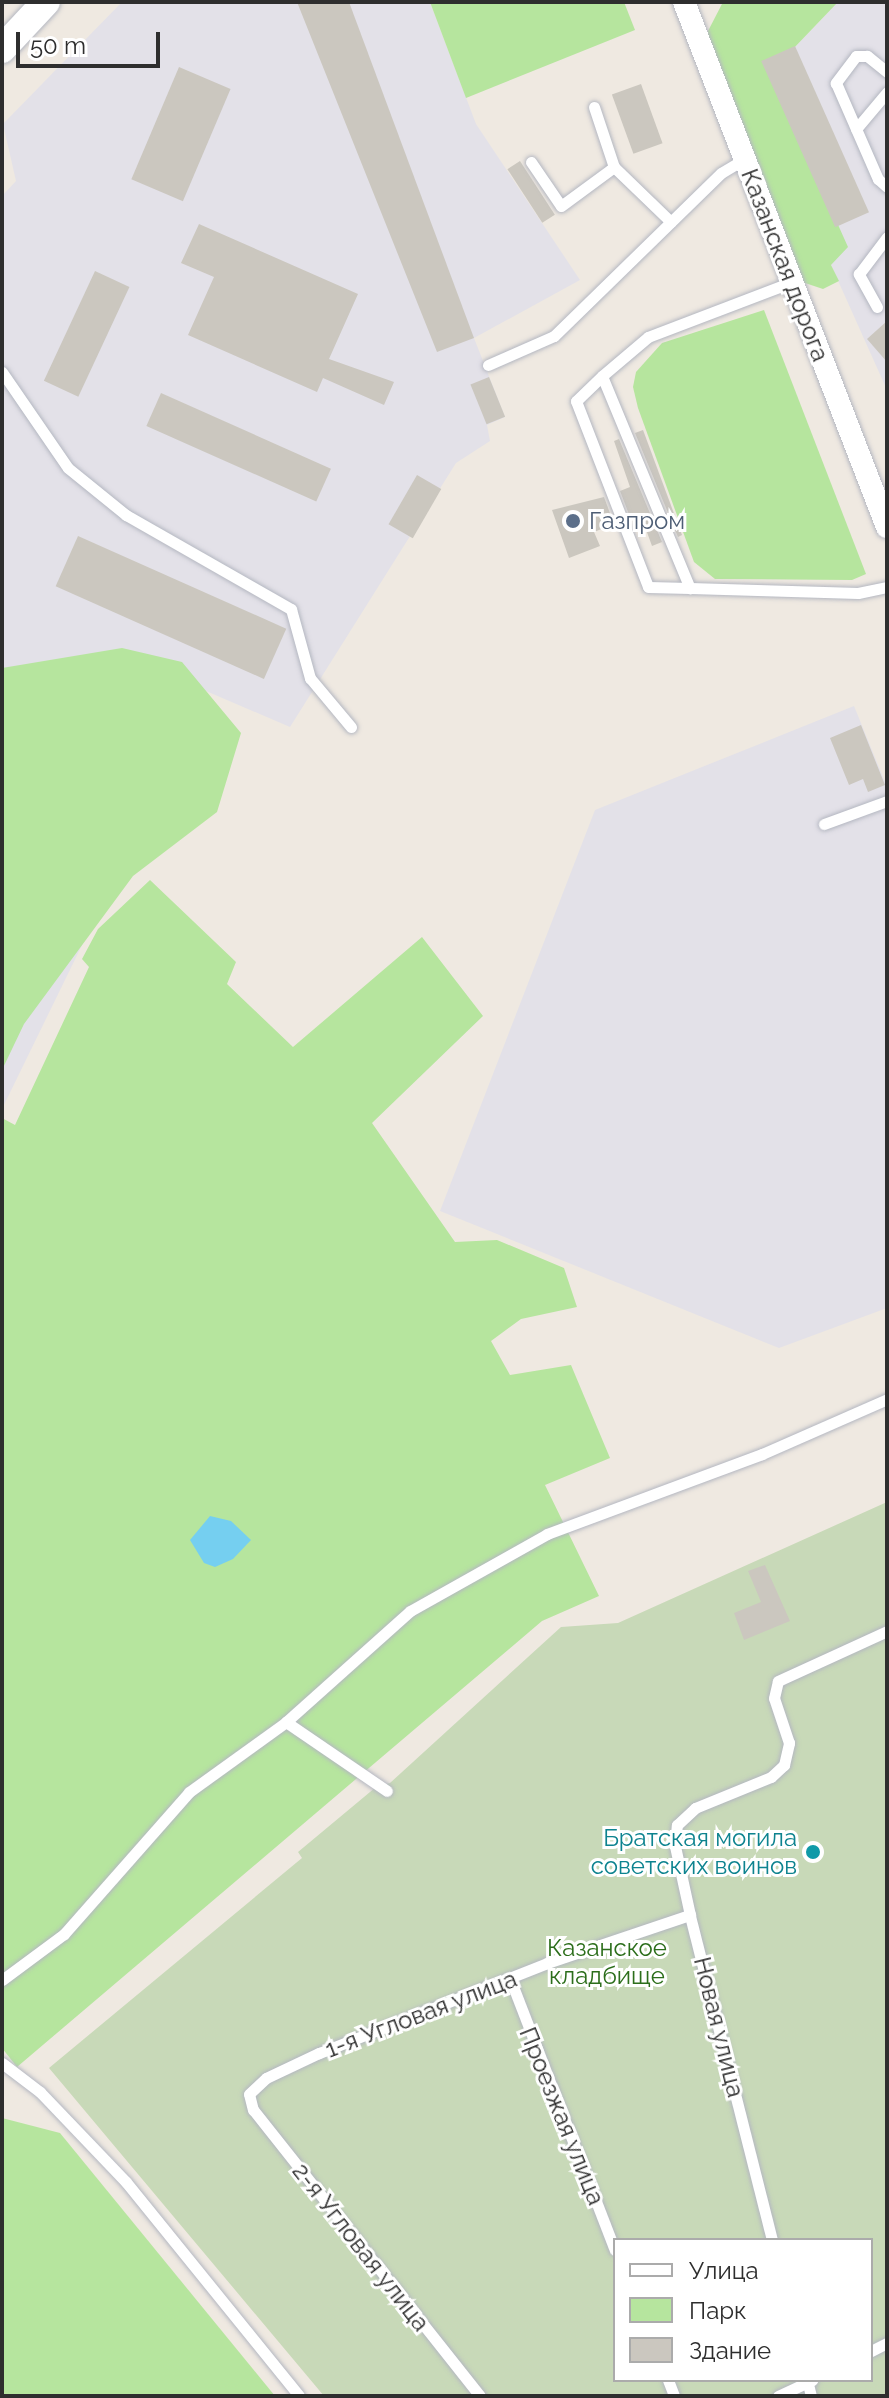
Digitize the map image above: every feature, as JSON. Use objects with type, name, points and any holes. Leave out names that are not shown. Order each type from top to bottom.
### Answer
[{"type":"street","points":[[2,49],[46,2]]},
{"type":"street","name":"Казанская дорога","points":[[689,4],[744,159],[887,527]]},
{"type":"lane","points":[[887,72],[867,56],[856,56],[843,67],[836,83],[878,179],[887,187]]},
{"type":"lane","points":[[856,129],[887,92]]},
{"type":"lane","points":[[594,107],[614,167],[671,222]]},
{"type":"lane","points":[[488,365],[554,336],[721,173],[744,159]]},
{"type":"lane","points":[[531,162],[561,206],[614,167]]},
{"type":"lane","points":[[877,307],[859,274],[887,237]]},
{"type":"lane","points":[[792,282],[648,337],[576,401],[648,587],[858,593],[887,587]]},
{"type":"lane","points":[[2,372],[68,468],[126,515],[291,609],[310,678],[351,727]]},
{"type":"lane","points":[[602,376],[690,588]]},
{"type":"lane","points":[[824,824],[887,801]]},
{"type":"lane","points":[[2,1980],[64,1934],[189,1792],[286,1722],[376,1636],[498,1560],[547,1534],[762,1454],[887,1399]]},
{"type":"lane","name":"Новая улица","points":[[771,2238],[690,1915],[675,1846],[677,1825],[684,1816],[771,1777],[784,1765],[789,1743],[774,1698],[778,1681],[887,1631]]},
{"type":"lane","points":[[286,1722],[387,1791]]},
{"type":"lane","name":"1-я Угловая улица","points":[[249,2094],[266,2078],[319,2053],[690,1915]]},
{"type":"lane","name":"Проезжая улица","points":[[511,1981],[613,2245]]},
{"type":"lane","points":[[2,2063],[40,2092],[126,2182],[299,2396]]},
{"type":"lane","name":"2-я Угловая улица","points":[[249,2094],[253,2110],[480,2396]]},
{"type":"lane","points":[[778,2396],[807,2382]]},
{"type":"shaded area","points":[[122,2],[430,2],[476,124],[580,280],[474,338],[505,417],[487,425],[490,441],[456,463],[290,727],[206,691],[2,1109],[2,196],[16,181],[3,124]]},
{"type":"shaded area","points":[[838,2],[887,2],[887,390],[831,265],[836,227],[770,73]]},
{"type":"shaded area","points":[[854,706],[887,787],[887,1308],[779,1348],[440,1211],[595,810]]},
{"type":"green space","points":[[430,2],[624,2],[635,30],[466,98]]},
{"type":"green space","points":[[723,2],[838,2],[770,73],[848,247],[831,265],[839,281],[823,289],[802,282],[707,33]]},
{"type":"green space","points":[[764,310],[866,574],[852,580],[715,579],[694,562],[638,408],[633,387],[636,372],[662,343]]},
{"type":"green space","points":[[122,648],[182,662],[241,733],[217,812],[133,876],[24,1024],[2,1070],[2,668]]},
{"type":"green space","points":[[150,880],[236,962],[227,984],[293,1047],[422,937],[483,1016],[372,1123],[455,1242],[497,1240],[564,1268],[577,1307],[521,1319],[491,1341],[510,1375],[571,1365],[610,1458],[545,1485],[599,1596],[542,1621],[17,2067],[2,2048],[2,1118],[15,1125],[89,967],[82,959],[98,929]]},
{"type":"green space","name":"Казанское кладбище","points":[[887,1502],[887,2396],[324,2396],[49,2068],[302,1858],[298,1852],[376,1787],[390,1783],[561,1627],[618,1623]]},
{"type":"green space","points":[[2,2118],[60,2133],[275,2396],[2,2396]]},
{"type":"water","points":[[210,1516],[231,1521],[251,1540],[233,1559],[215,1567],[204,1563],[190,1540]]},
{"type":"building","points":[[297,2],[349,2],[474,338],[437,352]]},
{"type":"building","points":[[795,46],[869,212],[835,227],[761,61]]},
{"type":"building","points":[[179,67],[231,89],[183,201],[131,179]]},
{"type":"building","points":[[641,84],[663,143],[633,154],[612,95]]},
{"type":"building","points":[[520,161],[555,215],[542,223],[507,169]]},
{"type":"building","points":[[199,224],[358,294],[329,359],[394,382],[384,405],[323,378],[317,392],[188,335],[214,277],[181,263]]},
{"type":"building","points":[[95,271],[129,287],[78,397],[44,381]]},
{"type":"building","points":[[887,321],[887,362],[867,339]]},
{"type":"building","points":[[489,377],[505,417],[487,424],[470,384]]},
{"type":"building","points":[[161,393],[331,469],[316,502],[146,426]]},
{"type":"building","points":[[643,430],[682,535],[678,537],[635,433]]},
{"type":"building","points":[[619,439],[662,542],[652,546],[640,513],[630,517],[620,491],[630,487],[614,441]]},
{"type":"building","points":[[417,475],[441,489],[413,538],[388,524]]},
{"type":"building","name":"Газпром","points":[[604,497],[614,524],[594,532],[600,546],[569,558],[552,510]]},
{"type":"building","points":[[78,536],[286,629],[264,679],[56,586]]},
{"type":"building","points":[[861,725],[885,785],[868,792],[863,779],[849,785],[830,738]]},
{"type":"building","points":[[765,1565],[790,1621],[744,1640],[734,1613],[761,1602],[748,1571]]},
{"type":"place","name":"Газпром","points":[[573,521]]},
{"type":"place","name":"Братская могила советских воинов","points":[[813,1852]]}]
